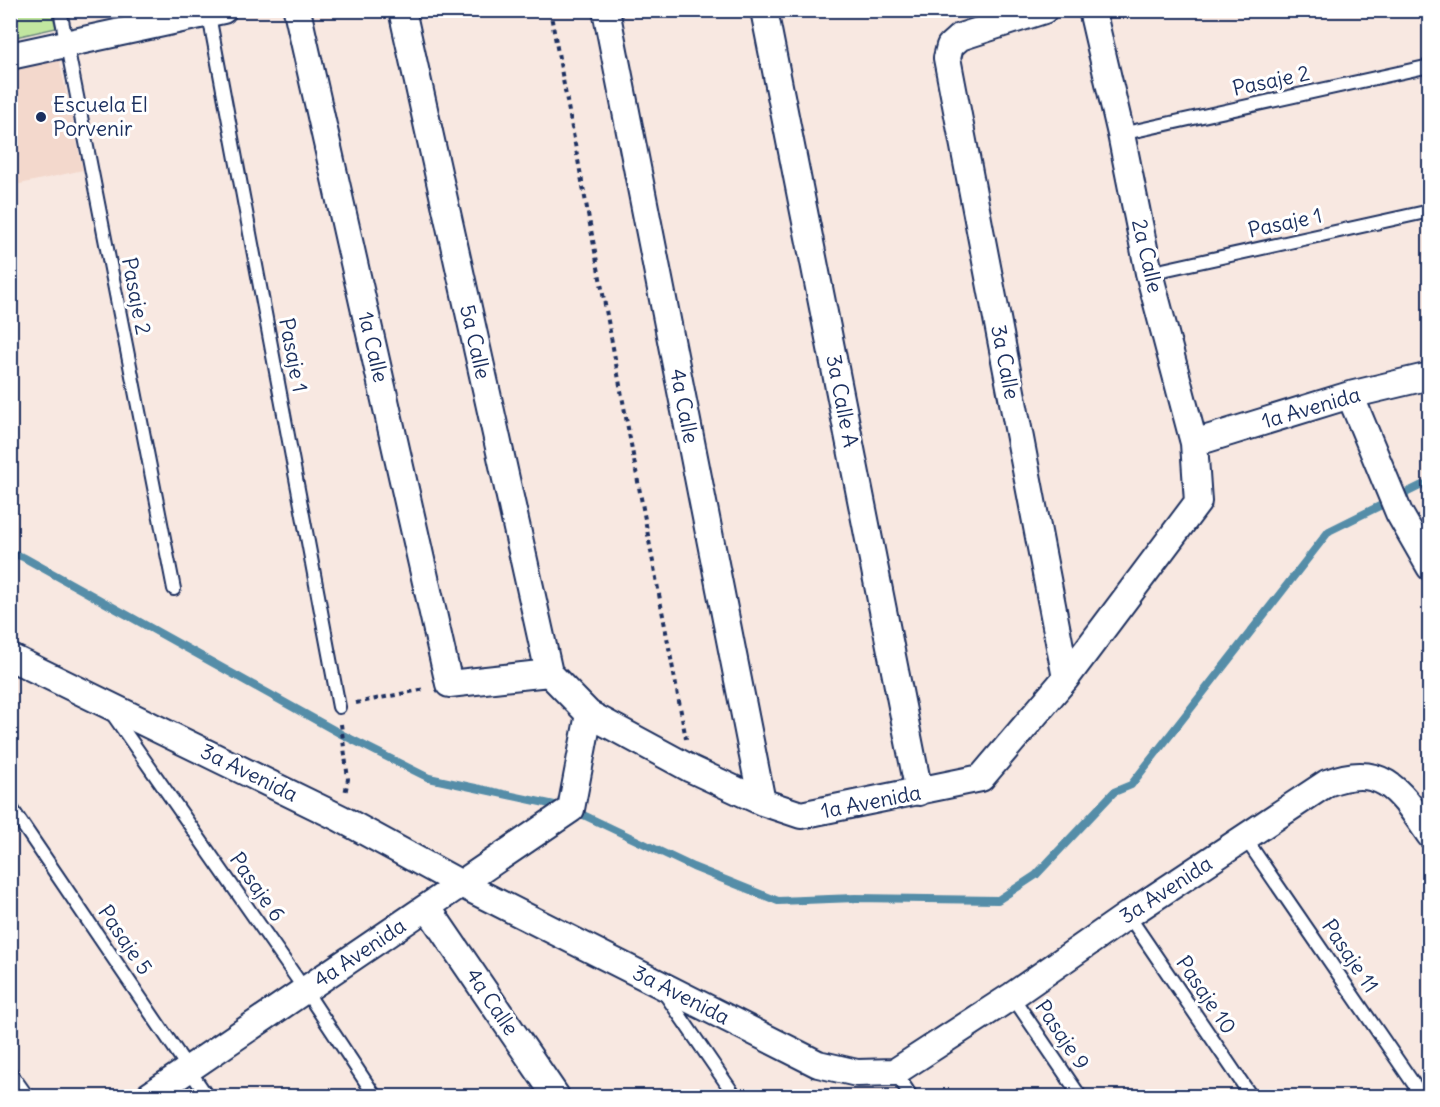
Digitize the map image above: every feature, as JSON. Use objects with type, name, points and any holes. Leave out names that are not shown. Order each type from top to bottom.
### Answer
[{"type":"street","name":"1a Calle","points":[[297,10],[449,684]]},
{"type":"street","name":"5a Calle","points":[[402,10],[549,673]]},
{"type":"street","name":"4a Calle","points":[[606,10],[762,802]]},
{"type":"street","name":"3a Calle A","points":[[764,10],[919,792]]},
{"type":"street","name":"3a Calle","points":[[1044,10],[960,37],[950,46],[947,58],[1066,678]]},
{"type":"street","name":"2a Calle","points":[[1092,10],[1121,134],[1149,273],[1194,443],[1198,502]]},
{"type":"street","points":[[10,56],[213,11]]},
{"type":"street","name":"1a Avenida","points":[[1194,443],[1350,395],[1430,376]]},
{"type":"street","points":[[1350,395],[1399,513],[1430,567]]},
{"type":"street","name":"1a Avenida","points":[[549,673],[589,714],[691,769],[762,802],[801,815],[981,778],[1066,678],[1198,502]]},
{"type":"street","name":"3a Avenida","points":[[10,657],[340,818],[461,884],[818,1064],[857,1073],[895,1072],[1012,996],[1128,915],[1327,783],[1345,777],[1368,776],[1387,781],[1430,835]]},
{"type":"street","points":[[449,684],[549,673]]},
{"type":"street","name":"4a Avenida","points":[[149,1096],[571,809],[589,714]]},
{"type":"street","name":"4a Calle","points":[[427,907],[556,1096]]},
{"type":"lane","name":"Pasaje 2","points":[[60,10],[174,588]]},
{"type":"lane","name":"Pasaje 1","points":[[213,11],[339,707]]},
{"type":"lane","name":"Pasaje 2","points":[[1121,134],[1430,66]]},
{"type":"lane","name":"Pasaje 1","points":[[1149,273],[1430,211]]},
{"type":"lane","name":"Pasaje 6","points":[[104,702],[305,990],[375,1096]]},
{"type":"lane","name":"Pasaje 5","points":[[10,806],[207,1096]]},
{"type":"lane","name":"Pasaje 11","points":[[1245,838],[1422,1096]]},
{"type":"lane","name":"Pasaje 10","points":[[1128,915],[1251,1096]]},
{"type":"lane","points":[[656,982],[735,1096]]},
{"type":"lane","name":"Pasaje 9","points":[[1012,996],[1080,1096]]},
{"type":"lane","points":[[10,1072],[27,1096]]},
{"type":"lane","points":[[895,1072],[911,1096]]},
{"type":"path","points":[[562,10],[550,12],[691,769]]},
{"type":"path","points":[[340,818],[348,779],[339,707],[449,684]]},
{"type":"shaded area","name":"Escuela El Porvenir","points":[[58,54],[83,170],[11,186],[10,64]]},
{"type":"green space","points":[[11,10],[52,11],[56,28],[11,38]]},
{"type":"waterway","points":[[575,811],[693,867],[778,901],[855,898],[998,900],[1036,875],[1114,792],[1131,785],[1329,531],[1422,485],[1430,484]]},
{"type":"waterway","points":[[10,553],[23,557],[341,734],[429,778],[564,807]]},
{"type":"place","name":"Escuela El Porvenir","points":[[41,117]]}]
